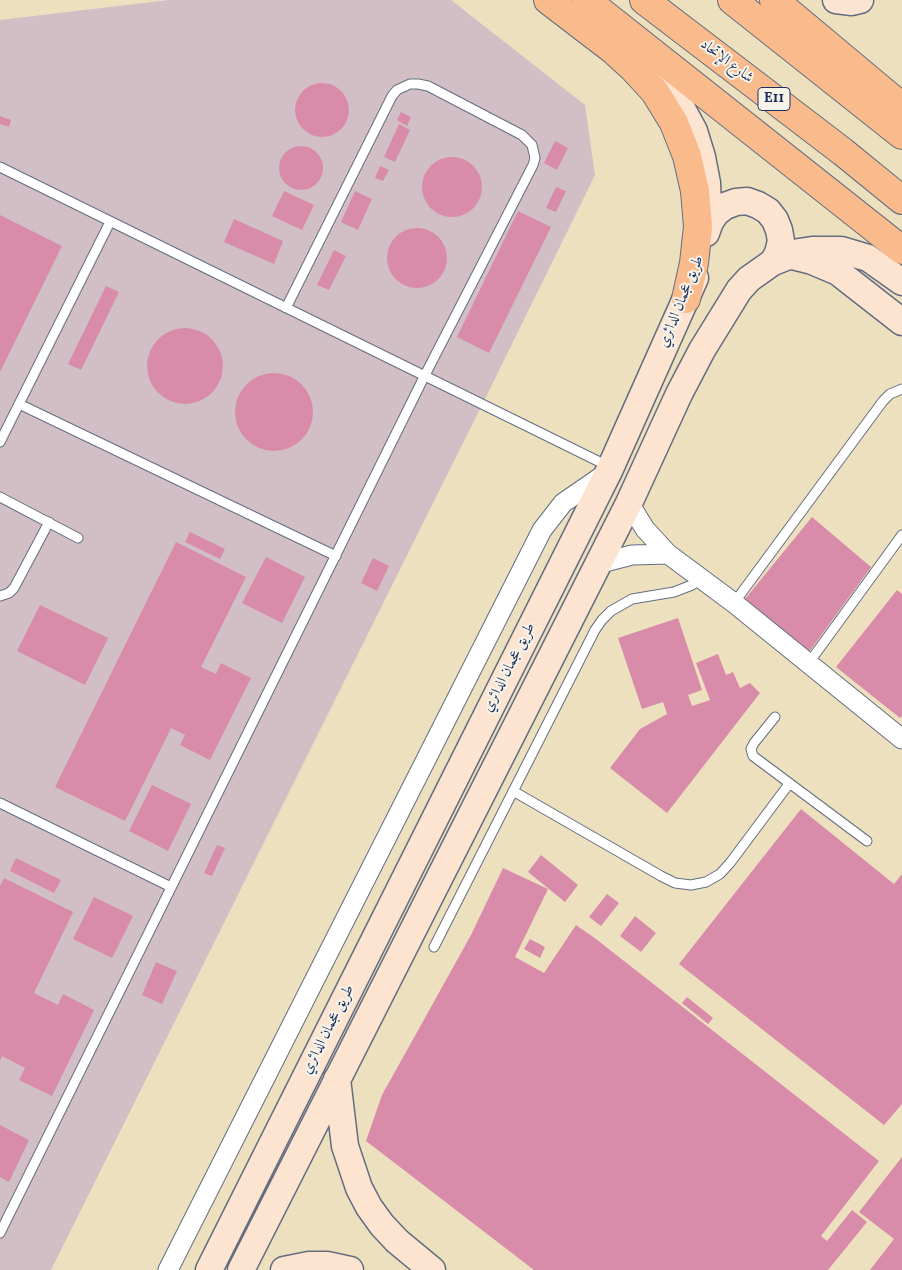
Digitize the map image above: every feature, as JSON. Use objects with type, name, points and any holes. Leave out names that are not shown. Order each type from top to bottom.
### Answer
[{"type":"main road","points":[[548,0],[612,49],[634,69],[655,92],[674,123],[687,156],[695,191],[698,228],[694,264],[686,298]]},
{"type":"main road","points":[[586,0],[902,250]]},
{"type":"main road","name":"شارع الإتحاد","points":[[644,0],[843,152],[902,200]]},
{"type":"main road","points":[[732,0],[902,135]]},
{"type":"main road","points":[[774,0],[902,107]]},
{"type":"main road","points":[[836,0],[852,2],[860,0]]},
{"type":"main road","name":"طريق عجمان الدائري","points":[[209,1270],[610,469],[695,277],[706,233],[708,210],[707,183],[702,157],[694,131],[651,51]]},
{"type":"main road","points":[[706,233],[716,213],[725,206],[736,202],[748,201],[758,204],[768,211],[780,230],[779,260],[812,261],[838,272],[902,322]]},
{"type":"main road","name":"طريق عجمان الدائري","points":[[241,1270],[629,503],[679,394],[702,350],[739,290],[749,279],[779,260],[812,250],[841,250],[855,253],[879,264],[902,282]]},
{"type":"main road","points":[[337,1079],[345,1146],[359,1188],[369,1207],[387,1230],[397,1241],[432,1270]]},
{"type":"main road","points":[[284,1270],[309,1265],[327,1265],[350,1270]]},
{"type":"street","points":[[168,1270],[542,530],[563,503],[610,469]]},
{"type":"street","points":[[629,503],[645,529],[668,554],[734,603],[902,740]]},
{"type":"street","points":[[597,564],[632,555],[668,554]]},
{"type":"lane","points":[[0,1233],[2,1223],[172,886],[424,377],[533,165],[535,158],[532,145],[522,134],[428,86],[410,84],[397,90],[392,96],[286,308]]},
{"type":"lane","points":[[0,167],[610,469]]},
{"type":"lane","points":[[0,442],[110,222]]},
{"type":"lane","points":[[734,603],[883,400],[890,394],[902,389]]},
{"type":"lane","points":[[19,404],[336,556]]},
{"type":"lane","points":[[0,497],[78,538]]},
{"type":"lane","points":[[0,596],[9,593],[14,588],[49,522]]},
{"type":"lane","points":[[808,664],[902,535]]},
{"type":"lane","points":[[434,947],[595,630],[602,620],[611,611],[632,599],[674,592],[700,578]]},
{"type":"lane","points":[[775,717],[754,743],[751,750],[753,756],[867,841]]},
{"type":"lane","points":[[513,792],[661,876],[675,883],[690,885],[706,882],[720,874],[789,784]]},
{"type":"lane","points":[[0,803],[172,886]]},
{"type":"shaded area","points":[[169,0],[451,0],[585,105],[595,175],[51,1270],[0,1270],[0,20]]},
{"type":"building","points":[[322,83],[332,85],[341,91],[347,100],[349,110],[347,120],[341,129],[332,135],[322,137],[312,135],[303,129],[297,120],[295,110],[297,100],[303,91],[312,85]]},
{"type":"building","points":[[401,112],[411,117],[407,126],[397,120]]},
{"type":"building","points":[[0,116],[11,120],[9,127],[0,124]]},
{"type":"building","points":[[399,124],[410,130],[395,162],[384,157]]},
{"type":"building","points":[[555,141],[568,148],[557,170],[544,163]]},
{"type":"building","points":[[301,146],[313,150],[319,156],[323,168],[319,180],[313,186],[301,190],[289,186],[283,180],[279,168],[283,156],[289,150]]},
{"type":"building","points":[[446,157],[458,157],[469,162],[477,170],[482,181],[480,199],[469,212],[458,217],[446,217],[435,212],[427,204],[422,193],[422,181],[427,170],[435,162]]},
{"type":"building","points":[[380,166],[389,170],[383,181],[375,178]]},
{"type":"building","points":[[556,187],[566,191],[556,212],[546,208]]},
{"type":"building","points":[[284,191],[314,205],[302,230],[272,216]]},
{"type":"building","points":[[355,191],[372,199],[358,230],[341,222]]},
{"type":"building","points":[[518,211],[551,227],[489,353],[457,337]]},
{"type":"building","points":[[0,215],[62,246],[0,372]]},
{"type":"building","points":[[234,219],[283,241],[274,264],[224,242]]},
{"type":"building","points":[[417,228],[434,233],[442,241],[447,258],[442,275],[434,283],[417,288],[400,283],[392,275],[387,258],[392,241],[400,233]]},
{"type":"building","points":[[334,250],[346,256],[329,290],[317,285]]},
{"type":"building","points":[[106,286],[119,292],[81,370],[68,364]]},
{"type":"building","points":[[178,328],[192,328],[206,334],[217,345],[223,359],[220,381],[212,393],[192,404],[178,404],[164,398],[153,387],[147,373],[147,359],[153,345],[164,334]]},
{"type":"building","points":[[274,373],[289,376],[306,390],[310,397],[313,412],[310,427],[296,444],[289,448],[274,451],[259,448],[242,434],[238,427],[235,412],[238,397],[252,380],[259,376]]},
{"type":"building","points":[[812,517],[871,567],[809,652],[745,599]]},
{"type":"building","points":[[190,532],[225,549],[220,559],[185,542]]},
{"type":"building","points":[[176,542],[246,577],[201,667],[216,674],[221,663],[251,678],[210,760],[180,745],[185,735],[171,728],[125,821],[55,787]]},
{"type":"building","points":[[266,557],[305,577],[282,623],[242,603]]},
{"type":"building","points":[[373,558],[389,566],[377,591],[361,583]]},
{"type":"building","points":[[897,590],[902,594],[902,716],[900,718],[836,667]]},
{"type":"building","points":[[40,605],[108,638],[85,685],[17,651]]},
{"type":"building","points":[[678,618],[702,690],[688,695],[692,706],[710,700],[696,663],[718,654],[726,675],[733,672],[740,688],[750,683],[760,693],[667,813],[610,768],[640,729],[667,714],[663,702],[642,709],[618,638]]},
{"type":"building","points":[[152,785],[191,804],[168,851],[129,831]]},
{"type":"building","points":[[801,809],[894,884],[902,874],[902,1104],[884,1125],[679,964]]},
{"type":"building","points":[[217,845],[225,848],[212,876],[204,873]]},
{"type":"building","points":[[541,855],[578,885],[565,902],[528,872]]},
{"type":"building","points":[[16,858],[61,880],[54,893],[10,871]]},
{"type":"building","points":[[503,868],[548,889],[515,957],[544,973],[576,925],[879,1161],[821,1236],[827,1241],[852,1210],[867,1222],[828,1270],[534,1270],[366,1141],[382,1095],[471,935]]},
{"type":"building","points":[[4,878],[73,912],[34,993],[58,1005],[63,994],[94,1010],[52,1096],[19,1080],[25,1068],[2,1056],[0,1061],[0,886]]},
{"type":"building","points":[[607,894],[619,903],[601,926],[589,917]]},
{"type":"building","points":[[94,897],[133,916],[112,958],[73,939]]},
{"type":"building","points":[[635,916],[656,933],[641,952],[620,936]]},
{"type":"building","points":[[530,939],[545,947],[540,958],[524,949]]},
{"type":"building","points":[[156,962],[177,971],[162,1004],[142,995]]},
{"type":"building","points":[[687,997],[713,1018],[708,1024],[682,1003]]},
{"type":"building","points":[[0,1125],[29,1140],[9,1182],[0,1177]]},
{"type":"building","points":[[902,1157],[902,1270],[870,1270],[894,1239],[859,1212]]}]
